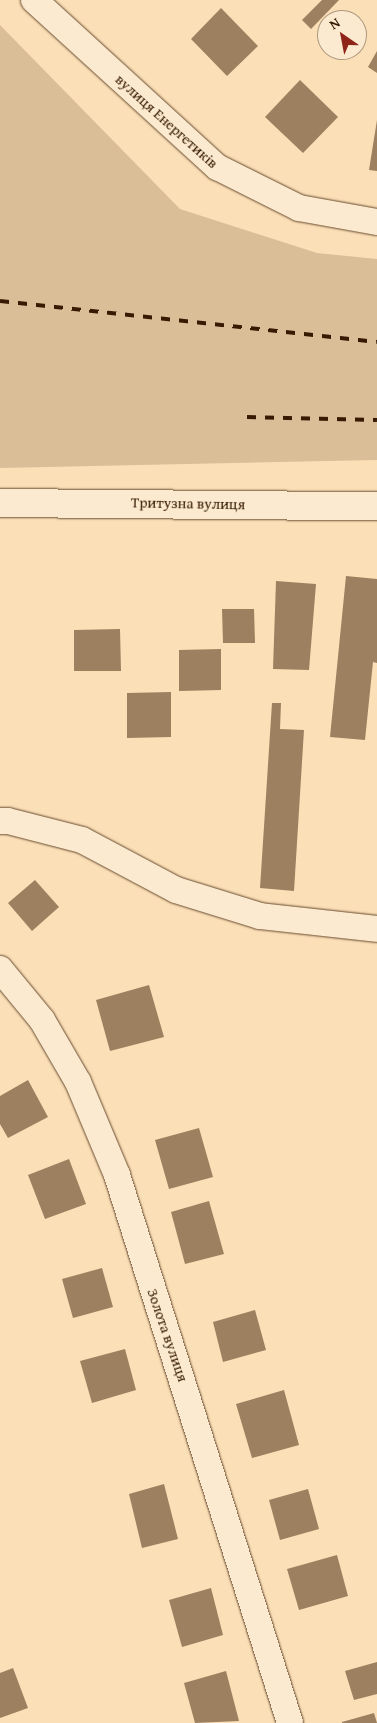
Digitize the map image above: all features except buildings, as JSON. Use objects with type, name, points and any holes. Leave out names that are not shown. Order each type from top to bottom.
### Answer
[{"type":"street","name":"вулиця Енергетиків","points":[[34,0],[217,167],[299,208],[377,222]]},
{"type":"street","name":"Тритузна вулиця","points":[[0,503],[377,506]]},
{"type":"street","points":[[3,822],[82,840],[176,890],[260,916],[377,930]]},
{"type":"street","name":"Золота вулиця","points":[[0,969],[42,1020],[78,1082],[117,1175],[290,1723]]},
{"type":"shaded area","points":[[0,25],[180,209],[317,253],[377,259],[377,460],[0,468]]},
{"type":"railway","points":[[0,301],[377,342]]},
{"type":"railway","points":[[247,417],[377,420]]}]
